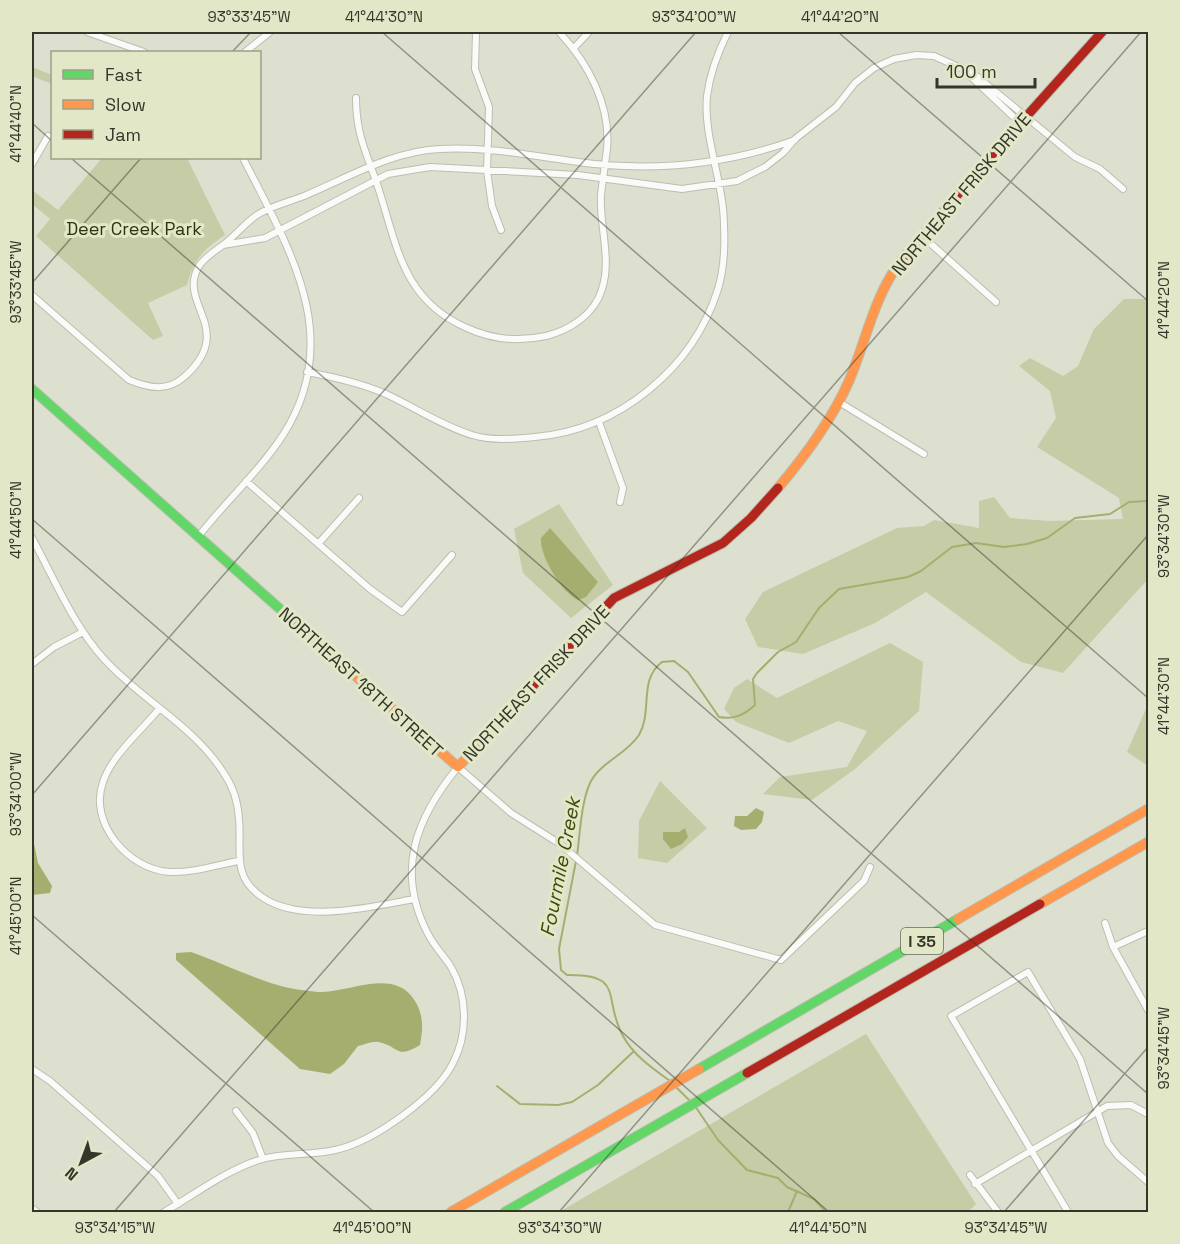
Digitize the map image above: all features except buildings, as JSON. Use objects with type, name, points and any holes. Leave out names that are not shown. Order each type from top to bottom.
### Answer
[{"type":"main road","name":"NORTHEAST FRISK DRIVE","points":[[458,767],[614,598],[647,578],[708,552],[738,531],[816,437],[839,402],[884,286],[922,236],[1102,32]]},
{"type":"main road","name":"NORTHEAST 18TH STREET","points":[[34,396],[198,537],[458,767]]},
{"type":"main road","name":"I 35","points":[[451,1212],[1149,809]]},
{"type":"main road","name":"I 35","points":[[505,1212],[1149,842]]},
{"type":"street","points":[[87,32],[141,51]]},
{"type":"street","points":[[246,51],[270,32]]},
{"type":"street","points":[[476,32],[476,69],[489,107],[487,171],[492,206],[501,230]]},
{"type":"street","points":[[356,98],[356,121],[360,142],[376,181],[395,247],[408,278],[421,297],[438,312],[482,335],[523,341],[573,326],[591,310],[602,290],[606,270],[600,214],[606,128],[594,78],[559,32]]},
{"type":"street","points":[[573,49],[589,32]]},
{"type":"street","points":[[308,372],[340,378],[385,394],[473,436],[512,439],[550,436],[599,422],[632,403],[663,377],[684,354],[703,323],[718,288],[724,254],[721,185],[715,160],[707,98],[716,58],[728,32]]},
{"type":"street","points":[[223,245],[265,238],[388,174],[430,167],[506,170],[603,178],[659,188],[701,188],[737,181],[765,167],[783,153],[795,139],[836,106],[855,83],[884,63],[916,55],[934,56],[962,67],[985,82],[1023,120],[1075,157],[1100,169],[1123,189]]},
{"type":"street","points":[[32,164],[48,136]]},
{"type":"street","points":[[32,295],[129,380],[147,387],[162,388],[179,381],[195,367],[204,354],[208,339],[205,318],[194,292],[194,281],[200,266],[256,216],[370,166],[402,156],[438,149],[489,149],[604,165],[661,168],[754,153],[795,139]]},
{"type":"street","points":[[198,537],[283,435],[304,389],[308,372],[312,337],[308,307],[295,262],[244,159]]},
{"type":"street","points":[[922,236],[996,302]]},
{"type":"street","points":[[839,402],[924,454]]},
{"type":"street","points":[[599,422],[623,488],[620,502]]},
{"type":"street","points":[[246,481],[370,589],[402,612],[452,555]]},
{"type":"street","points":[[318,544],[359,498]]},
{"type":"street","points":[[32,538],[83,632],[104,660],[208,752],[231,784],[239,815],[238,861],[256,893],[280,906],[339,912],[414,899]]},
{"type":"street","points":[[32,664],[54,647],[83,632]]},
{"type":"street","points":[[159,710],[116,760],[103,781],[100,811],[108,830],[134,858],[159,871],[185,871],[238,861]]},
{"type":"street","name":"NORTHEAST 18TH STREET","points":[[458,767],[511,813],[560,844],[655,925],[781,960],[864,881],[870,867]]},
{"type":"street","name":"NORTHEAST FRISK DRIVE","points":[[164,1212],[229,1174],[263,1159],[291,1153],[327,1152],[353,1145],[427,1098],[448,1072],[463,1034],[462,998],[456,976],[429,935],[414,899],[412,861],[417,835],[433,800],[458,767]]},
{"type":"street","points":[[1105,923],[1113,946],[1149,1010]]},
{"type":"street","points":[[1113,946],[1149,931]]},
{"type":"street","points":[[1068,1212],[951,1016],[1028,972],[1080,1059],[1096,1112],[1112,1150],[1149,1182]]},
{"type":"street","points":[[32,1069],[158,1176],[178,1204]]},
{"type":"street","points":[[975,1184],[1096,1112],[1118,1104],[1131,1105],[1149,1114]]},
{"type":"street","points":[[237,1111],[253,1132],[263,1159]]},
{"type":"street","points":[[970,1175],[998,1212]]},
{"type":"street","points":[[32,1208],[37,1212]]},
{"type":"green space","points":[[32,67],[51,75],[51,84],[32,76]]},
{"type":"green space","name":"Deer Creek Park","points":[[101,159],[187,159],[225,235],[200,256],[187,285],[148,303],[163,336],[153,340],[36,236],[50,219],[32,204],[32,190],[58,210]]},
{"type":"green space","points":[[1124,299],[1148,299],[1148,579],[1063,673],[1021,662],[926,592],[875,623],[803,654],[758,647],[745,619],[763,592],[897,528],[924,526],[934,520],[979,528],[979,501],[994,497],[1010,518],[1049,521],[1123,519],[1119,498],[1037,447],[1056,418],[1050,391],[1019,366],[1030,358],[1063,376],[1078,366],[1094,329]]},
{"type":"green space","points":[[559,504],[613,585],[571,618],[523,573],[514,529]]},
{"type":"green space","points":[[890,643],[923,662],[919,711],[855,769],[812,800],[763,794],[780,777],[847,767],[867,731],[838,721],[789,743],[736,722],[724,709],[734,688],[747,679],[777,698]]},
{"type":"green space","points":[[1148,704],[1148,766],[1127,752]]},
{"type":"green space","points":[[660,781],[707,828],[667,863],[638,858],[639,821]]},
{"type":"green space","points":[[866,1034],[976,1204],[968,1212],[559,1212]]},
{"type":"shaded area","points":[[550,528],[598,582],[586,597],[578,600],[572,596],[553,573],[541,545],[541,538]]},
{"type":"shaded area","points":[[756,808],[764,812],[762,822],[756,829],[741,830],[734,826],[735,816],[747,816]]},
{"type":"shaded area","points":[[685,828],[688,837],[682,844],[671,849],[663,839],[663,832],[679,832]]},
{"type":"shaded area","points":[[32,834],[38,863],[52,886],[50,893],[32,895]]},
{"type":"shaded area","points":[[191,952],[257,978],[295,989],[322,992],[385,983],[396,986],[407,991],[418,1007],[422,1023],[420,1045],[402,1052],[385,1044],[371,1043],[358,1046],[344,1064],[330,1074],[300,1069],[176,960],[176,953]]},
{"type":"waterway","name":"Fourmile Creek","points":[[577,856],[583,809],[590,783],[600,769],[634,742],[639,735],[645,716],[650,678],[662,662],[674,661],[688,672],[719,717],[738,716],[755,705],[753,679],[757,673],[778,652],[796,642],[819,608],[839,589],[908,577],[921,571],[952,547],[976,543],[1004,547],[1027,544],[1047,538],[1075,518],[1110,514],[1129,502],[1148,501]]},
{"type":"waterway","name":"Fourmile Creek","points":[[576,861],[559,949],[561,970],[567,975],[598,979],[605,984],[617,1022],[627,1043],[644,1061],[670,1081]]},
{"type":"waterway","points":[[497,1086],[520,1104],[558,1105],[572,1102],[598,1085],[633,1052]]},
{"type":"waterway","name":"Fourmile Creek","points":[[676,1087],[689,1100]]},
{"type":"waterway","name":"Fourmile Creek","points":[[695,1106],[718,1140],[747,1170],[778,1178],[787,1187],[814,1199],[826,1212]]},
{"type":"waterway","points":[[788,1212],[797,1191]]},
{"type":"traffic: fast","points":[[32,389],[324,648]]},
{"type":"traffic: fast","points":[[699,1069],[958,919]]},
{"type":"traffic: fast","points":[[505,1212],[747,1073]]},
{"type":"traffic: slow","points":[[778,488],[835,410],[855,366],[876,306],[899,263]]},
{"type":"traffic: slow","points":[[324,648],[458,767],[506,715]]},
{"type":"traffic: slow","points":[[958,919],[1148,809]]},
{"type":"traffic: slow","points":[[1040,904],[1148,842]]},
{"type":"traffic: slow","points":[[451,1212],[699,1069]]},
{"type":"traffic: jam","points":[[899,263],[1102,32]]},
{"type":"traffic: jam","points":[[506,715],[614,598],[723,543],[751,518],[778,488]]},
{"type":"traffic: jam","points":[[747,1073],[1040,904]]}]
